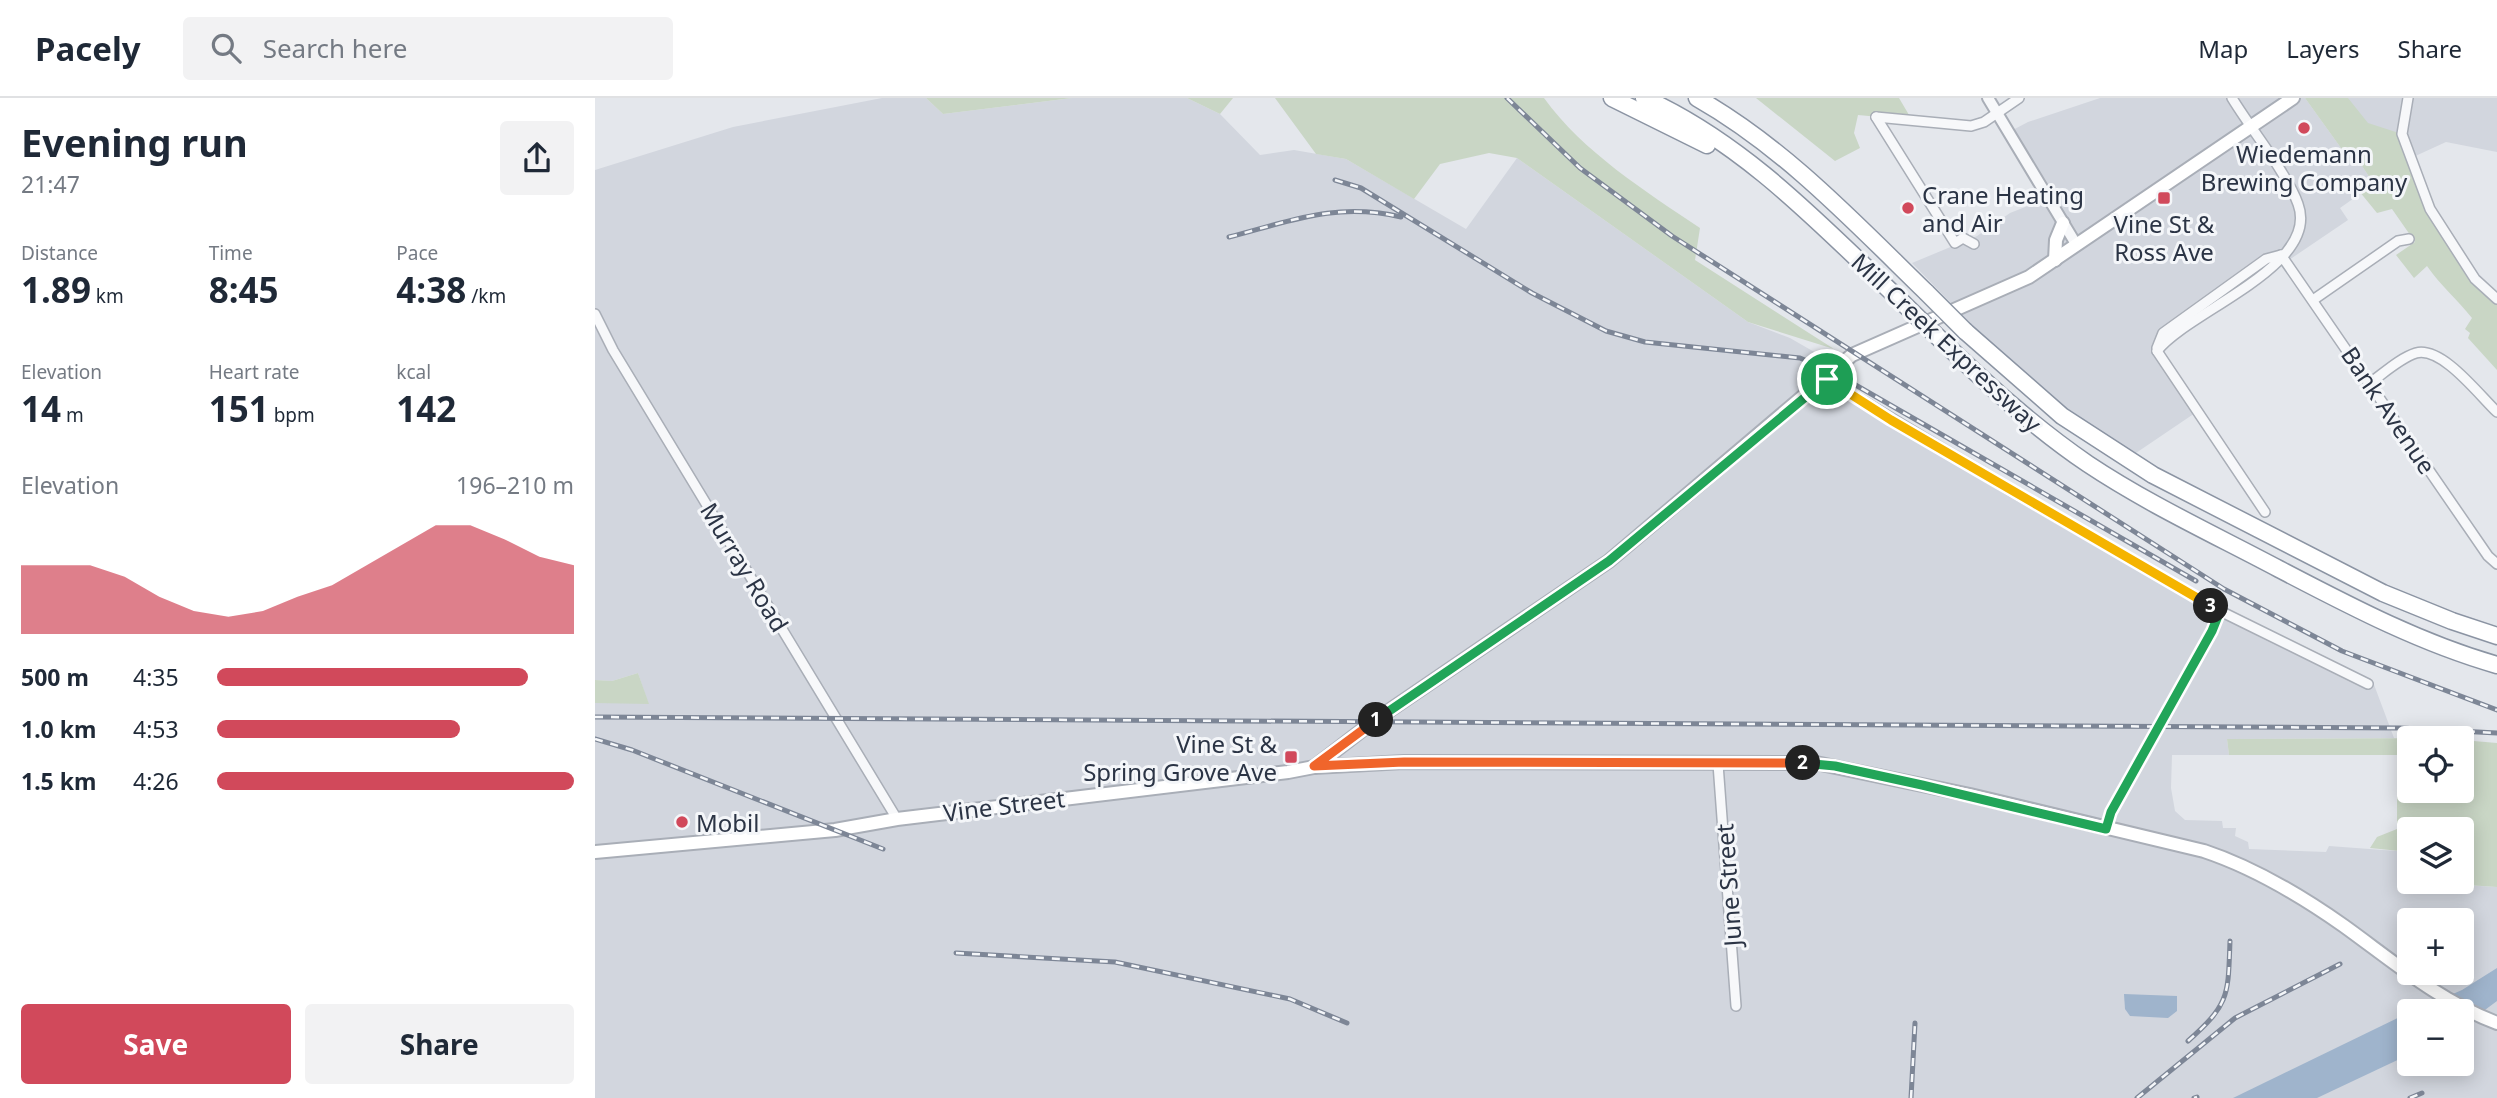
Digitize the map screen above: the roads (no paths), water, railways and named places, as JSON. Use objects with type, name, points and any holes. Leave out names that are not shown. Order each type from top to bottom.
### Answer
[{"type":"highway","points":[[1612,98],[1716,149],[1771,189],[1797,203]]},
{"type":"highway","name":"Mill Creek Expressway","points":[[1644,98],[1733,150],[1797,203],[1988,385],[2089,465],[2141,496],[2381,621],[2444,648],[2497,665]]},
{"type":"highway","name":"Mill Creek Expressway","points":[[1697,98],[1740,125],[1803,173],[1965,331],[2062,416],[2153,475],[2383,593],[2497,636]]},
{"type":"main road","name":"Vine Street","points":[[595,852],[835,830],[897,819],[1288,772],[1314,766],[1609,561],[1827,379],[1852,355],[2013,285],[2055,260],[2293,98]]},
{"type":"main road","points":[[2055,260],[2056,240],[2063,223]]},
{"type":"main road","points":[[1314,766],[1404,762],[1816,763],[1835,766],[2204,851],[2267,876],[2342,925],[2426,987],[2495,1022]]},
{"type":"street","points":[[1988,98],[2076,244]]},
{"type":"street","points":[[1974,244],[1963,238],[1955,243],[1876,117],[1957,126],[1977,124],[2019,98]]},
{"type":"street","points":[[2232,98],[2300,209],[2296,237],[2281,255],[2266,259],[2163,333],[2158,341],[2157,351],[2265,512]]},
{"type":"street","points":[[2408,98],[2402,134],[2430,209],[2475,279],[2497,299]]},
{"type":"street","points":[[2312,300],[2398,242],[2409,239]]},
{"type":"street","name":"Bank Avenue","points":[[2281,255],[2488,556],[2497,564]]},
{"type":"street","name":"Murray Road","points":[[595,314],[613,350],[897,819]]},
{"type":"street","points":[[2371,383],[2409,356],[2427,352],[2443,359],[2497,412]]},
{"type":"street","points":[[1827,379],[1980,473],[2220,611],[2368,684]]},
{"type":"street","points":[[2106,829],[2111,812],[2212,631],[2220,611]]},
{"type":"street","name":"June Street","points":[[1719,764],[1737,1006]]},
{"type":"water","points":[[2497,968],[2497,1001],[2474,1018],[2474,999],[2441,999],[2474,985]]},
{"type":"water","points":[[2124,994],[2177,996],[2177,1011],[2168,1018],[2130,1016],[2125,1009]]},
{"type":"water","points":[[2397,1018],[2397,1060],[2317,1098],[2233,1098]]},
{"type":"railway","points":[[1507,98],[1580,168],[1672,236],[2224,589],[2342,651],[2497,710]]},
{"type":"railway","points":[[1335,180],[1361,188],[1532,293],[1606,331],[1645,342],[1800,358],[1833,372],[2196,581]]},
{"type":"railway","points":[[1229,237],[1314,215],[1355,212],[1401,217]]},
{"type":"railway","points":[[595,717],[2400,728],[2497,733]]},
{"type":"railway","points":[[595,739],[632,750],[883,849]]},
{"type":"railway","points":[[2188,1041],[2212,1017],[2224,997],[2230,941]]},
{"type":"railway","points":[[956,953],[1115,962],[1290,999],[1347,1023]]},
{"type":"railway","points":[[2137,1098],[2235,1018],[2340,964]]},
{"type":"railway","points":[[1911,1098],[1915,1023]]},
{"type":"railway","points":[[2410,1098],[2422,1093]]},
{"type":"place","name":"Wiedemann Brewing Company","points":[[2304,128]]},
{"type":"place","name":"Vine St & Ross Ave","points":[[2164,198]]},
{"type":"place","name":"Crane Heating and Air","points":[[1908,208]]},
{"type":"place","name":"Vine St & Spring Grove Ave","points":[[1291,757]]},
{"type":"place","name":"Mobil","points":[[682,822]]}]
